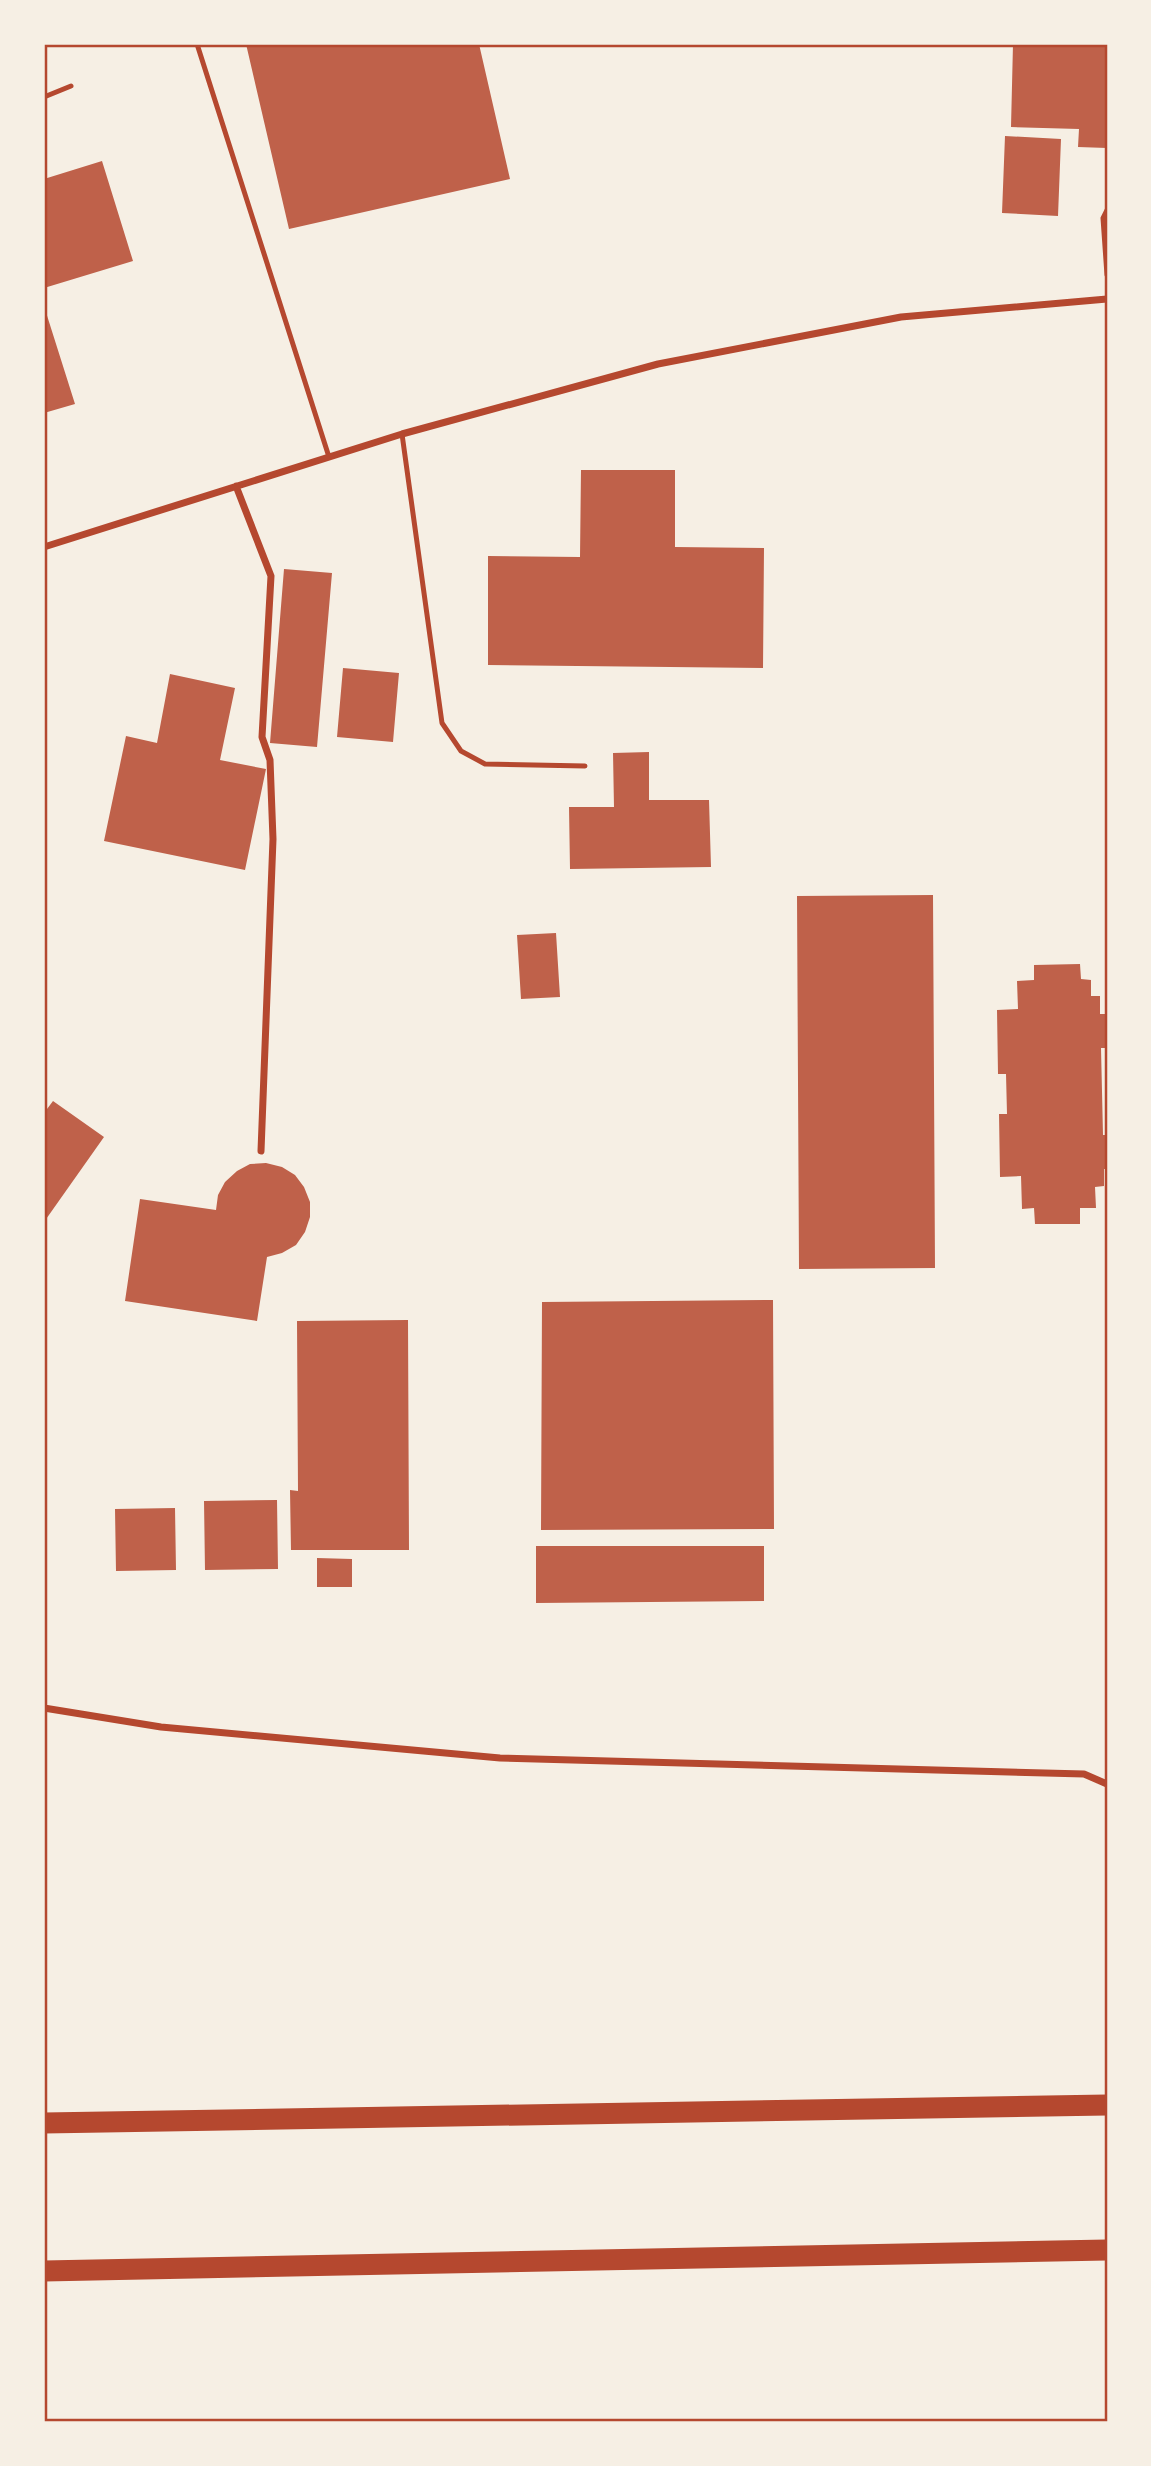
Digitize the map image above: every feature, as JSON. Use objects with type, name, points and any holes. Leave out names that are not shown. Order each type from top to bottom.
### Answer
[{"type":"highway","points":[[44,2123],[1107,2105]]},
{"type":"highway","points":[[44,2271],[1107,2250]]},
{"type":"street","points":[[44,547],[402,434],[658,364],[901,317],[1107,299]]},
{"type":"street","points":[[236,486],[271,576],[262,737],[270,760],[273,839],[261,1151]]},
{"type":"street","points":[[44,1708],[161,1727],[500,1758],[1084,1774],[1107,1784]]},
{"type":"lane","points":[[197,44],[328,457]]},
{"type":"lane","points":[[44,97],[71,86]]},
{"type":"lane","points":[[1107,210],[1103,218],[1107,275]]},
{"type":"lane","points":[[402,434],[442,723],[461,751],[485,764],[585,766]]},
{"type":"building","points":[[246,44],[479,44],[510,179],[289,229]]},
{"type":"building","points":[[1013,44],[1107,44],[1107,148],[1078,147],[1079,129],[1011,127]]},
{"type":"building","points":[[1005,136],[1061,139],[1058,216],[1002,213]]},
{"type":"building","points":[[102,161],[133,261],[44,288],[44,179]]},
{"type":"building","points":[[44,306],[75,404],[44,413]]},
{"type":"building","points":[[581,470],[675,470],[675,547],[764,548],[763,668],[488,665],[488,556],[580,557]]},
{"type":"building","points":[[284,569],[332,573],[317,747],[270,743]]},
{"type":"building","points":[[343,668],[399,673],[393,742],[337,737]]},
{"type":"building","points":[[170,674],[235,688],[220,760],[266,769],[245,870],[104,841],[126,736],[157,743]]},
{"type":"building","points":[[649,752],[649,800],[709,800],[711,867],[570,869],[569,807],[614,807],[613,753]]},
{"type":"building","points":[[933,895],[935,1268],[799,1269],[797,896]]},
{"type":"building","points":[[556,933],[560,997],[521,999],[517,935]]},
{"type":"building","points":[[1080,964],[1081,979],[1091,980],[1091,996],[1100,996],[1100,1014],[1107,1014],[1107,1048],[1101,1048],[1103,1135],[1107,1135],[1107,1169],[1104,1169],[1104,1186],[1095,1187],[1096,1208],[1080,1208],[1080,1224],[1035,1224],[1034,1208],[1022,1209],[1021,1176],[1000,1177],[999,1114],[1007,1114],[1006,1074],[998,1074],[997,1010],[1018,1009],[1017,981],[1034,980],[1034,965]]},
{"type":"building","points":[[53,1101],[104,1137],[44,1222],[44,1113]]},
{"type":"building","points":[[266,1163],[282,1167],[295,1175],[310,1202],[310,1217],[305,1232],[296,1245],[267,1257],[257,1321],[125,1301],[140,1199],[216,1210],[218,1195],[225,1182],[250,1164]]},
{"type":"building","points":[[773,1300],[774,1529],[541,1530],[542,1302]]},
{"type":"building","points":[[408,1320],[409,1550],[291,1550],[290,1490],[298,1491],[297,1321]]},
{"type":"building","points":[[277,1500],[278,1569],[205,1570],[204,1501]]},
{"type":"building","points":[[175,1508],[176,1570],[116,1571],[115,1509]]},
{"type":"building","points":[[536,1546],[764,1546],[764,1601],[536,1603]]},
{"type":"building","points":[[317,1558],[352,1559],[352,1587],[317,1587]]}]
